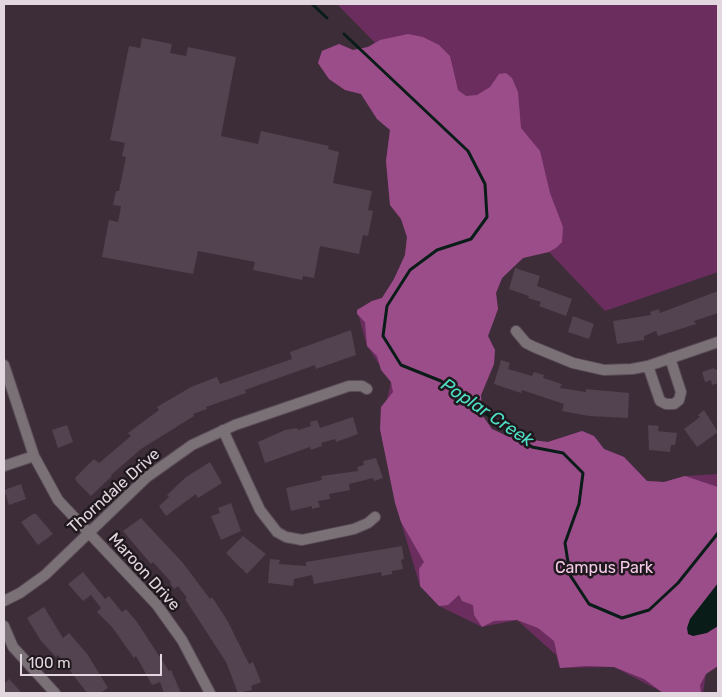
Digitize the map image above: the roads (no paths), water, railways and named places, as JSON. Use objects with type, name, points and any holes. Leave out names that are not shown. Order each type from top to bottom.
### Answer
[{"type":"street","points":[[516,331],[526,343],[534,347],[592,368],[618,370],[648,366],[718,342]]},
{"type":"street","points":[[648,366],[660,401],[666,404],[674,404],[679,400],[681,392],[670,358]]},
{"type":"street","name":"Maroon Drive","points":[[4,365],[34,456],[58,500],[170,623],[194,660],[210,693]]},
{"type":"street","name":"Thorndale Drive","points":[[4,601],[34,584],[164,463],[192,445],[223,430],[349,386],[367,388]]},
{"type":"street","points":[[223,430],[260,510],[277,532],[286,537],[302,540],[354,530],[375,516]]},
{"type":"street","points":[[4,466],[34,456]]},
{"type":"street","points":[[4,626],[13,647],[23,661],[54,693]]},
{"type":"waterway","name":"Poplar Creek","points":[[312,4],[327,18]]},
{"type":"waterway","name":"Poplar Creek","points":[[344,34],[468,151],[485,184],[487,217],[471,239],[437,250],[410,270],[387,306],[383,336],[401,365],[441,381],[532,447],[563,453],[583,473],[579,504],[565,543],[570,575],[589,604],[622,618],[649,610],[678,583],[718,533]]},
{"type":"park label","name":"Campus Park","points":[[604,568]]}]
